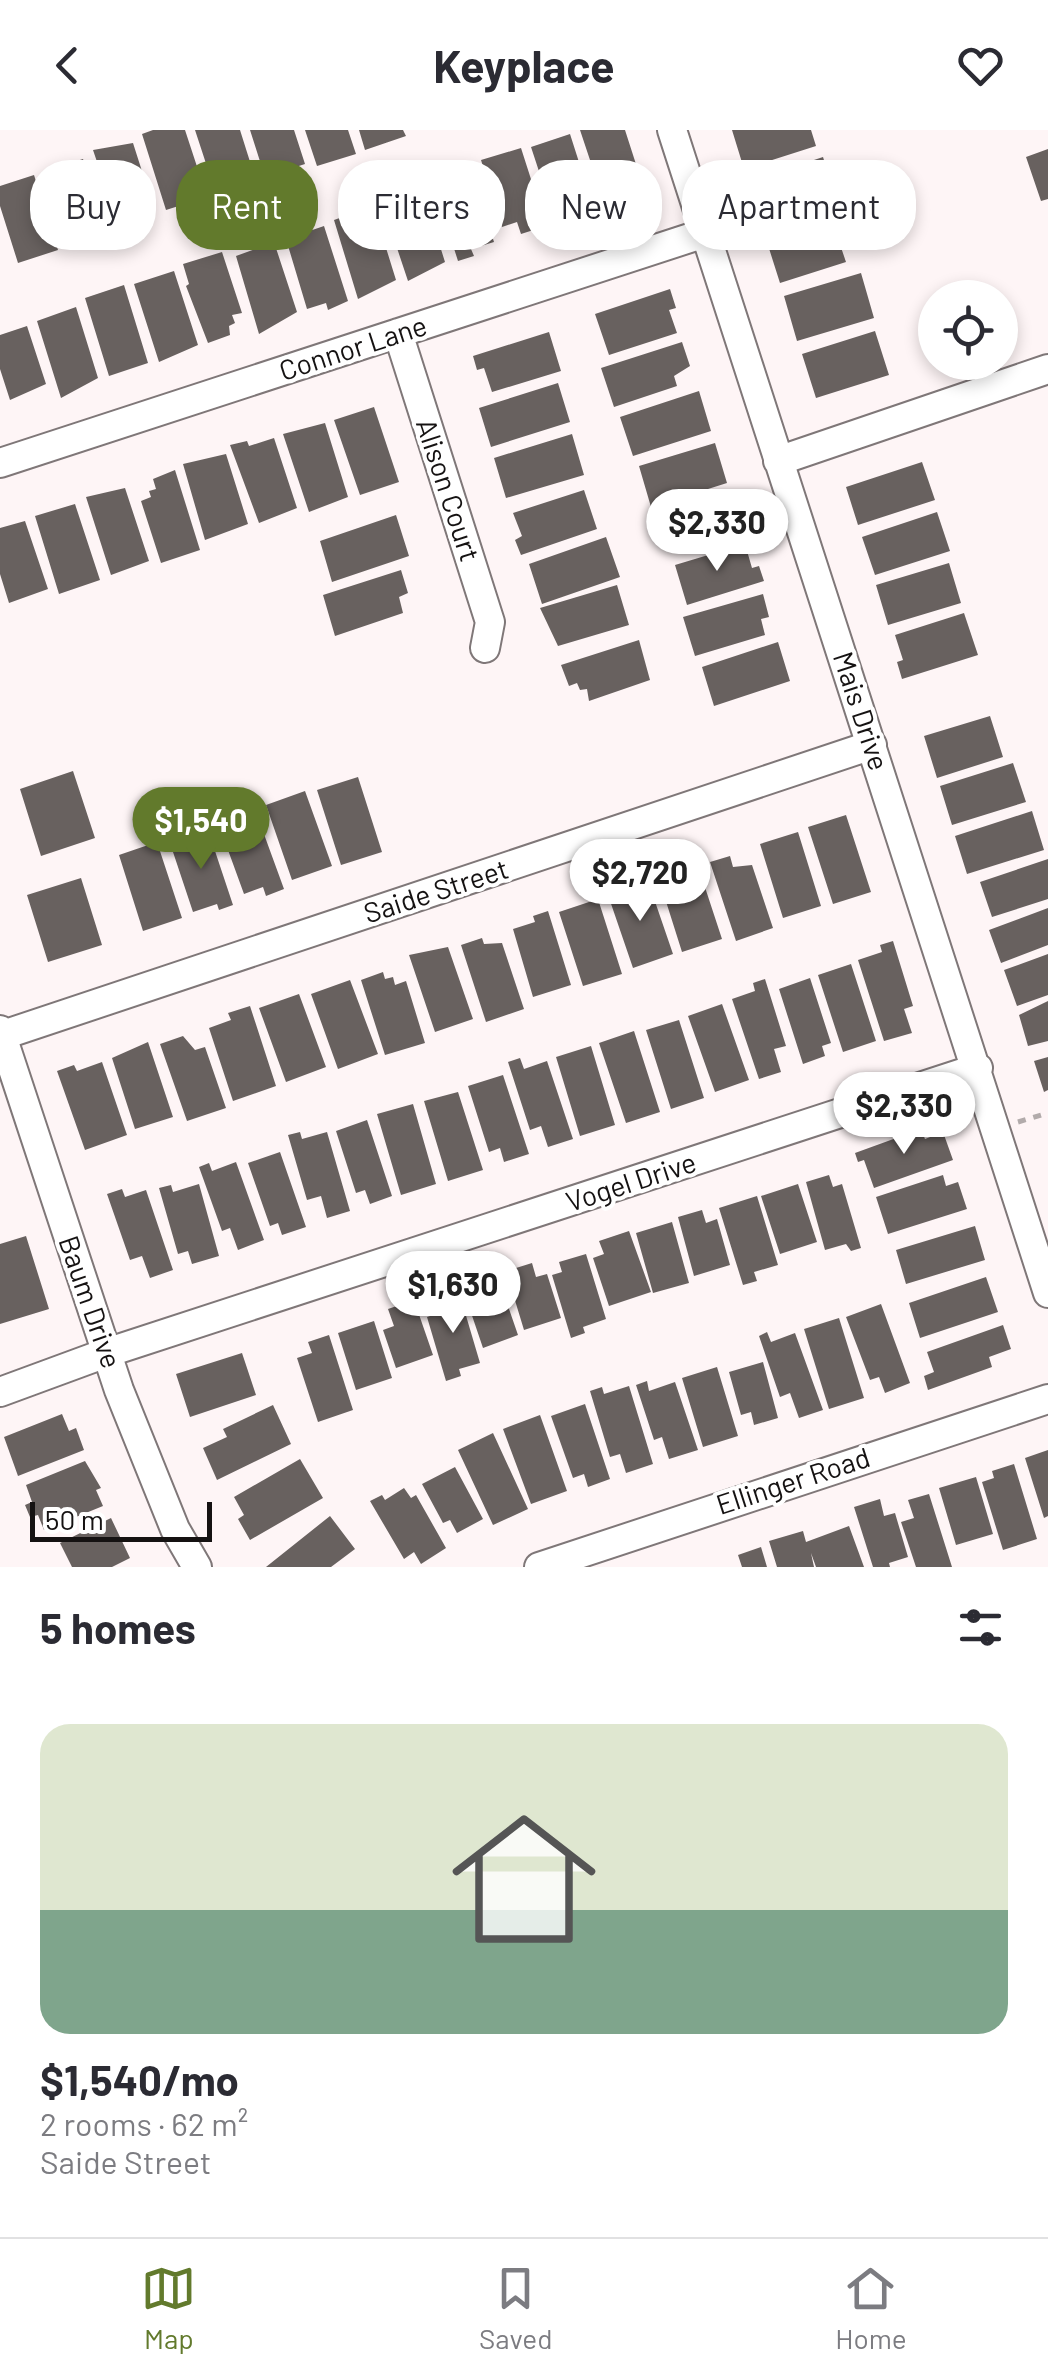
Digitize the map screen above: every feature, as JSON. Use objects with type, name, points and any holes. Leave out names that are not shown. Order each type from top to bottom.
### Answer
[{"type":"street","name":"Mais Drive","points":[[672,130],[682,161]]},
{"type":"street","name":"Connor Lane","points":[[0,462],[682,240]]},
{"type":"street","name":"Mais Drive","points":[[710,250],[1048,1292]]},
{"type":"street","name":"Alison Court","points":[[398,333],[490,622],[485,648]]},
{"type":"street","points":[[778,461],[1048,369]]},
{"type":"street","name":"Saide Street","points":[[1,1034],[872,746]]},
{"type":"street","name":"Baum Drive","points":[[1,1034],[145,1460],[197,1567]]},
{"type":"street","name":"Vogel Drive","points":[[0,1392],[106,1353],[978,1068]]},
{"type":"street","name":"Ellinger Road","points":[[538,1567],[1048,1398]]},
{"type":"path","points":[[996,1129],[1048,1113]]},
{"type":"building","points":[[185,130],[195,160],[176,160],[176,207],[166,210],[156,178],[156,160],[150,160],[142,134]]},
{"type":"building","points":[[195,130],[240,130],[249,160],[205,160]]},
{"type":"building","points":[[250,130],[294,130],[304,160],[260,160]]},
{"type":"building","points":[[305,130],[348,130],[356,154],[318,166]]},
{"type":"building","points":[[359,130],[403,130],[406,136],[365,150]]},
{"type":"building","points":[[580,130],[625,130],[635,160],[590,160]]},
{"type":"building","points":[[732,130],[811,130],[816,146],[772,160],[741,160]]},
{"type":"building","points":[[570,134],[578,160],[535,160],[531,147]]},
{"type":"building","points":[[133,143],[138,160],[96,160],[93,150]]},
{"type":"building","points":[[521,148],[525,160],[525,233],[521,234],[517,222],[505,226],[505,160],[481,160]]},
{"type":"building","points":[[1048,149],[1048,199],[1041,201],[1026,157]]},
{"type":"building","points":[[30,176],[30,250],[58,250],[18,263],[0,206],[0,186]]},
{"type":"building","points":[[324,226],[348,301],[328,310],[326,303],[307,309],[289,250],[318,250],[318,228]]},
{"type":"building","points":[[252,250],[277,250],[297,312],[259,334],[236,256]]},
{"type":"building","points":[[343,250],[387,250],[396,280],[358,299]]},
{"type":"building","points":[[398,250],[441,250],[445,262],[408,281]]},
{"type":"building","points":[[454,250],[471,250],[474,256],[458,261]]},
{"type":"building","points":[[770,250],[842,250],[846,262],[780,283]]},
{"type":"building","points":[[222,252],[242,313],[232,315],[235,323],[229,326],[230,335],[208,343],[186,286],[189,284],[183,264]]},
{"type":"building","points":[[174,271],[198,345],[159,362],[134,284]]},
{"type":"building","points":[[861,273],[874,318],[797,341],[784,296]]},
{"type":"building","points":[[124,285],[148,363],[109,376],[85,298]]},
{"type":"building","points":[[670,289],[676,308],[669,310],[677,333],[609,355],[595,314]]},
{"type":"building","points":[[76,307],[98,378],[61,398],[37,321]]},
{"type":"building","points":[[27,326],[46,384],[10,400],[0,369],[0,335]]},
{"type":"building","points":[[875,331],[889,375],[816,398],[802,354]]},
{"type":"building","points":[[549,332],[561,371],[492,392],[484,368],[477,370],[473,356]]},
{"type":"building","points":[[682,342],[690,366],[674,376],[677,386],[614,407],[601,368]]},
{"type":"building","points":[[558,383],[570,422],[491,447],[479,408]]},
{"type":"building","points":[[699,391],[711,431],[633,456],[620,417]]},
{"type":"building","points":[[374,407],[399,482],[360,495],[334,420]]},
{"type":"building","points":[[325,423],[348,497],[309,512],[283,434]]},
{"type":"building","points":[[572,434],[584,475],[506,498],[494,458]]},
{"type":"building","points":[[274,438],[297,508],[259,523],[230,445],[247,441],[249,446]]},
{"type":"building","points":[[715,443],[727,483],[651,507],[639,466]]},
{"type":"building","points":[[226,454],[248,524],[205,540],[183,464]]},
{"type":"building","points":[[922,462],[935,500],[858,525],[846,487]]},
{"type":"building","points":[[175,470],[200,550],[161,563],[141,501],[151,497],[149,491],[156,489],[153,479]]},
{"type":"building","points":[[125,488],[149,561],[111,575],[86,497]]},
{"type":"building","points":[[584,490],[597,529],[521,555],[515,540],[522,536],[513,513]]},
{"type":"building","points":[[729,492],[737,516],[744,513],[748,529],[673,553],[660,513]]},
{"type":"building","points":[[75,504],[100,580],[59,594],[35,516]]},
{"type":"building","points":[[937,512],[950,551],[875,575],[862,537]]},
{"type":"building","points":[[396,515],[409,556],[332,582],[320,541]]},
{"type":"building","points":[[25,521],[48,589],[9,603],[0,574],[0,528]]},
{"type":"building","points":[[606,537],[620,577],[542,604],[529,564]]},
{"type":"building","points":[[745,544],[752,568],[759,566],[764,581],[687,605],[675,565]]},
{"type":"building","points":[[949,563],[961,603],[888,625],[876,585]]},
{"type":"building","points":[[401,570],[408,593],[399,597],[403,613],[335,636],[323,595]]},
{"type":"building","points":[[617,585],[629,625],[558,646],[540,608]]},
{"type":"building","points":[[763,594],[769,617],[761,619],[765,635],[695,656],[683,617]]},
{"type":"building","points":[[964,613],[978,655],[902,679],[897,662],[903,660],[895,635]]},
{"type":"building","points":[[639,640],[650,680],[589,701],[587,689],[580,690],[577,683],[569,686],[561,665]]},
{"type":"building","points":[[778,642],[790,681],[714,706],[702,667]]},
{"type":"building","points":[[990,716],[1003,757],[937,778],[924,736]]},
{"type":"building","points":[[1013,763],[1026,802],[952,825],[940,786]]},
{"type":"building","points":[[73,771],[95,838],[41,856],[20,789]]},
{"type":"building","points":[[358,777],[382,852],[341,865],[317,790]]},
{"type":"building","points":[[305,791],[332,866],[292,880],[266,805]]},
{"type":"building","points":[[1032,811],[1044,850],[967,874],[955,836]]},
{"type":"building","points":[[257,815],[284,889],[266,896],[263,887],[244,894],[220,828]]},
{"type":"building","points":[[846,815],[871,892],[833,904],[808,827]]},
{"type":"building","points":[[208,830],[233,905],[219,910],[217,904],[193,912],[170,843]]},
{"type":"building","points":[[798,832],[821,906],[783,918],[760,844]]},
{"type":"building","points":[[157,842],[182,918],[143,931],[119,855]]},
{"type":"building","points":[[730,856],[733,867],[752,865],[773,928],[736,941],[710,862]]},
{"type":"building","points":[[1048,859],[1048,899],[992,917],[980,882]]},
{"type":"building","points":[[698,866],[722,939],[682,952],[657,873]]},
{"type":"building","points":[[81,878],[102,945],[48,962],[27,895]]},
{"type":"building","points":[[648,881],[673,954],[633,968],[607,892]]},
{"type":"building","points":[[598,899],[622,974],[583,986],[559,912]]},
{"type":"building","points":[[1048,908],[1048,945],[1001,963],[989,930]]},
{"type":"building","points":[[548,911],[571,985],[533,997],[513,929],[535,922],[533,916]]},
{"type":"building","points":[[482,938],[484,944],[502,943],[524,1009],[486,1022],[461,945]]},
{"type":"building","points":[[893,941],[913,1006],[904,1009],[912,1033],[884,1041],[858,960],[882,952],[880,945]]},
{"type":"building","points":[[448,947],[473,1019],[435,1032],[409,955]]},
{"type":"building","points":[[1048,954],[1048,995],[1017,1006],[1004,970]]},
{"type":"building","points":[[851,964],[876,1041],[843,1052],[818,975]]},
{"type":"building","points":[[383,972],[385,979],[393,977],[395,985],[406,981],[425,1043],[385,1055],[361,980]]},
{"type":"building","points":[[810,978],[831,1043],[822,1046],[825,1056],[803,1064],[779,989]]},
{"type":"building","points":[[765,979],[786,1046],[774,1049],[781,1072],[759,1079],[732,999],[755,991],[753,983]]},
{"type":"building","points":[[350,980],[378,1054],[338,1069],[311,994]]},
{"type":"building","points":[[299,994],[326,1067],[286,1082],[259,1008]]},
{"type":"building","points":[[1048,1001],[1048,1041],[1028,1046],[1019,1015]]},
{"type":"building","points":[[722,1004],[749,1080],[715,1092],[688,1016]]},
{"type":"building","points":[[250,1006],[276,1086],[233,1101],[209,1028],[231,1020],[228,1013]]},
{"type":"building","points":[[679,1020],[704,1098],[671,1109],[646,1030]]},
{"type":"building","points":[[634,1031],[660,1112],[626,1123],[599,1043]]},
{"type":"building","points":[[183,1036],[195,1050],[205,1047],[226,1108],[187,1121],[160,1044]]},
{"type":"building","points":[[148,1042],[173,1117],[135,1129],[112,1058]]},
{"type":"building","points":[[591,1046],[615,1125],[580,1136],[556,1057]]},
{"type":"building","points":[[1048,1057],[1048,1090],[1044,1092],[1034,1061]]},
{"type":"building","points":[[520,1058],[524,1069],[547,1061],[573,1139],[548,1147],[541,1126],[530,1130],[508,1062]]},
{"type":"building","points":[[102,1062],[127,1135],[85,1150],[57,1071],[74,1065],[77,1071]]},
{"type":"building","points":[[503,1075],[529,1154],[504,1162],[500,1148],[489,1152],[468,1086]]},
{"type":"building","points":[[458,1092],[483,1170],[448,1181],[424,1101]]},
{"type":"building","points":[[413,1104],[436,1184],[401,1195],[377,1114]]},
{"type":"building","points":[[367,1120],[392,1196],[370,1204],[365,1190],[356,1193],[336,1131]]},
{"type":"building","points":[[921,1129],[925,1139],[943,1132],[953,1160],[874,1188],[864,1160],[858,1162],[855,1153]]},
{"type":"building","points":[[300,1132],[302,1139],[327,1132],[350,1211],[327,1218],[321,1196],[307,1200],[288,1135]]},
{"type":"building","points":[[280,1152],[306,1227],[282,1235],[278,1223],[270,1226],[248,1163]]},
{"type":"building","points":[[236,1162],[264,1240],[238,1250],[230,1228],[222,1231],[199,1167],[209,1163],[212,1171]]},
{"type":"building","points":[[829,1175],[833,1187],[842,1184],[861,1248],[851,1251],[846,1244],[825,1250],[806,1182]]},
{"type":"building","points":[[943,1175],[946,1186],[958,1182],[967,1209],[888,1234],[876,1197]]},
{"type":"building","points":[[199,1184],[219,1256],[192,1264],[188,1251],[178,1254],[159,1188],[171,1185],[173,1192]]},
{"type":"building","points":[[798,1184],[817,1242],[780,1254],[761,1196]]},
{"type":"building","points":[[122,1189],[125,1197],[146,1190],[173,1270],[150,1278],[142,1256],[130,1260],[107,1194]]},
{"type":"building","points":[[757,1196],[778,1265],[754,1272],[757,1281],[743,1285],[719,1208]]},
{"type":"building","points":[[702,1210],[706,1223],[717,1219],[730,1265],[694,1276],[678,1217]]},
{"type":"building","points":[[672,1222],[689,1283],[653,1293],[636,1233]]},
{"type":"building","points":[[975,1226],[985,1260],[906,1284],[896,1250]]},
{"type":"building","points":[[629,1231],[651,1292],[609,1306],[593,1258],[604,1254],[599,1241]]},
{"type":"building","points":[[26,1236],[49,1309],[0,1324],[0,1244]]},
{"type":"building","points":[[586,1254],[606,1319],[583,1327],[585,1333],[571,1338],[552,1275],[562,1272],[559,1262]]},
{"type":"building","points":[[532,1263],[536,1277],[547,1274],[561,1318],[524,1330],[506,1271]]},
{"type":"building","points":[[986,1277],[998,1312],[920,1338],[909,1303]]},
{"type":"building","points":[[499,1280],[518,1335],[483,1348],[464,1292]]},
{"type":"building","points":[[459,1292],[480,1363],[459,1369],[461,1376],[446,1381],[427,1317],[436,1314],[432,1300]]},
{"type":"building","points":[[414,1300],[433,1355],[396,1368],[383,1330],[394,1326],[388,1309]]},
{"type":"building","points":[[881,1304],[910,1383],[885,1393],[879,1377],[870,1380],[846,1317]]},
{"type":"building","points":[[839,1318],[864,1398],[829,1409],[804,1329]]},
{"type":"building","points":[[374,1321],[392,1378],[356,1390],[338,1333]]},
{"type":"building","points":[[1003,1325],[1011,1349],[989,1357],[992,1367],[928,1390],[924,1376],[934,1372],[927,1352]]},
{"type":"building","points":[[767,1332],[771,1342],[795,1333],[823,1410],[799,1418],[790,1393],[780,1397],[759,1336]]},
{"type":"building","points":[[329,1335],[353,1410],[318,1422],[297,1358],[312,1353],[308,1342]]},
{"type":"building","points":[[242,1353],[256,1395],[190,1417],[176,1374]]},
{"type":"building","points":[[763,1362],[778,1418],[754,1425],[751,1412],[741,1415],[729,1372]]},
{"type":"building","points":[[717,1367],[738,1436],[703,1447],[682,1378]]},
{"type":"building","points":[[647,1381],[649,1391],[675,1382],[698,1450],[669,1459],[662,1437],[654,1440],[636,1385]]},
{"type":"building","points":[[629,1386],[653,1464],[626,1473],[620,1454],[610,1457],[590,1391],[602,1387],[604,1394]]},
{"type":"building","points":[[585,1404],[610,1479],[588,1487],[584,1474],[573,1478],[551,1416]]},
{"type":"building","points":[[273,1405],[291,1444],[217,1480],[203,1448],[227,1437],[223,1429]]},
{"type":"building","points":[[62,1414],[69,1431],[76,1428],[84,1450],[18,1476],[4,1437]]},
{"type":"building","points":[[540,1415],[567,1491],[531,1504],[503,1429]]},
{"type":"building","points":[[493,1433],[528,1509],[493,1525],[458,1450]]},
{"type":"building","points":[[1048,1450],[1048,1516],[1044,1518],[1025,1458]]},
{"type":"building","points":[[300,1459],[323,1498],[250,1540],[238,1519],[244,1515],[234,1497]]},
{"type":"building","points":[[85,1461],[101,1488],[96,1490],[103,1506],[44,1530],[38,1515],[30,1517],[25,1505],[32,1502],[26,1485]]},
{"type":"building","points":[[1014,1464],[1037,1539],[1003,1550],[982,1482],[994,1478],[992,1471]]},
{"type":"building","points":[[455,1467],[483,1519],[457,1533],[450,1520],[443,1523],[422,1484]]},
{"type":"building","points":[[976,1477],[993,1534],[956,1545],[939,1488]]},
{"type":"building","points":[[404,1488],[411,1498],[416,1495],[446,1548],[421,1564],[414,1552],[404,1559],[370,1501],[382,1495],[385,1500]]},
{"type":"building","points":[[929,1494],[952,1567],[916,1567],[901,1522],[914,1518],[908,1500]]},
{"type":"building","points":[[880,1499],[884,1516],[895,1513],[908,1557],[889,1563],[890,1567],[873,1567],[854,1507]]},
{"type":"building","points":[[330,1516],[355,1549],[331,1567],[266,1567]]},
{"type":"building","points":[[111,1518],[130,1558],[112,1567],[72,1567],[60,1543]]},
{"type":"building","points":[[849,1526],[864,1567],[816,1567],[811,1553],[814,1567],[777,1567],[769,1541],[803,1531],[806,1542]]},
{"type":"building","points":[[761,1547],[767,1567],[742,1567],[738,1555]]}]
